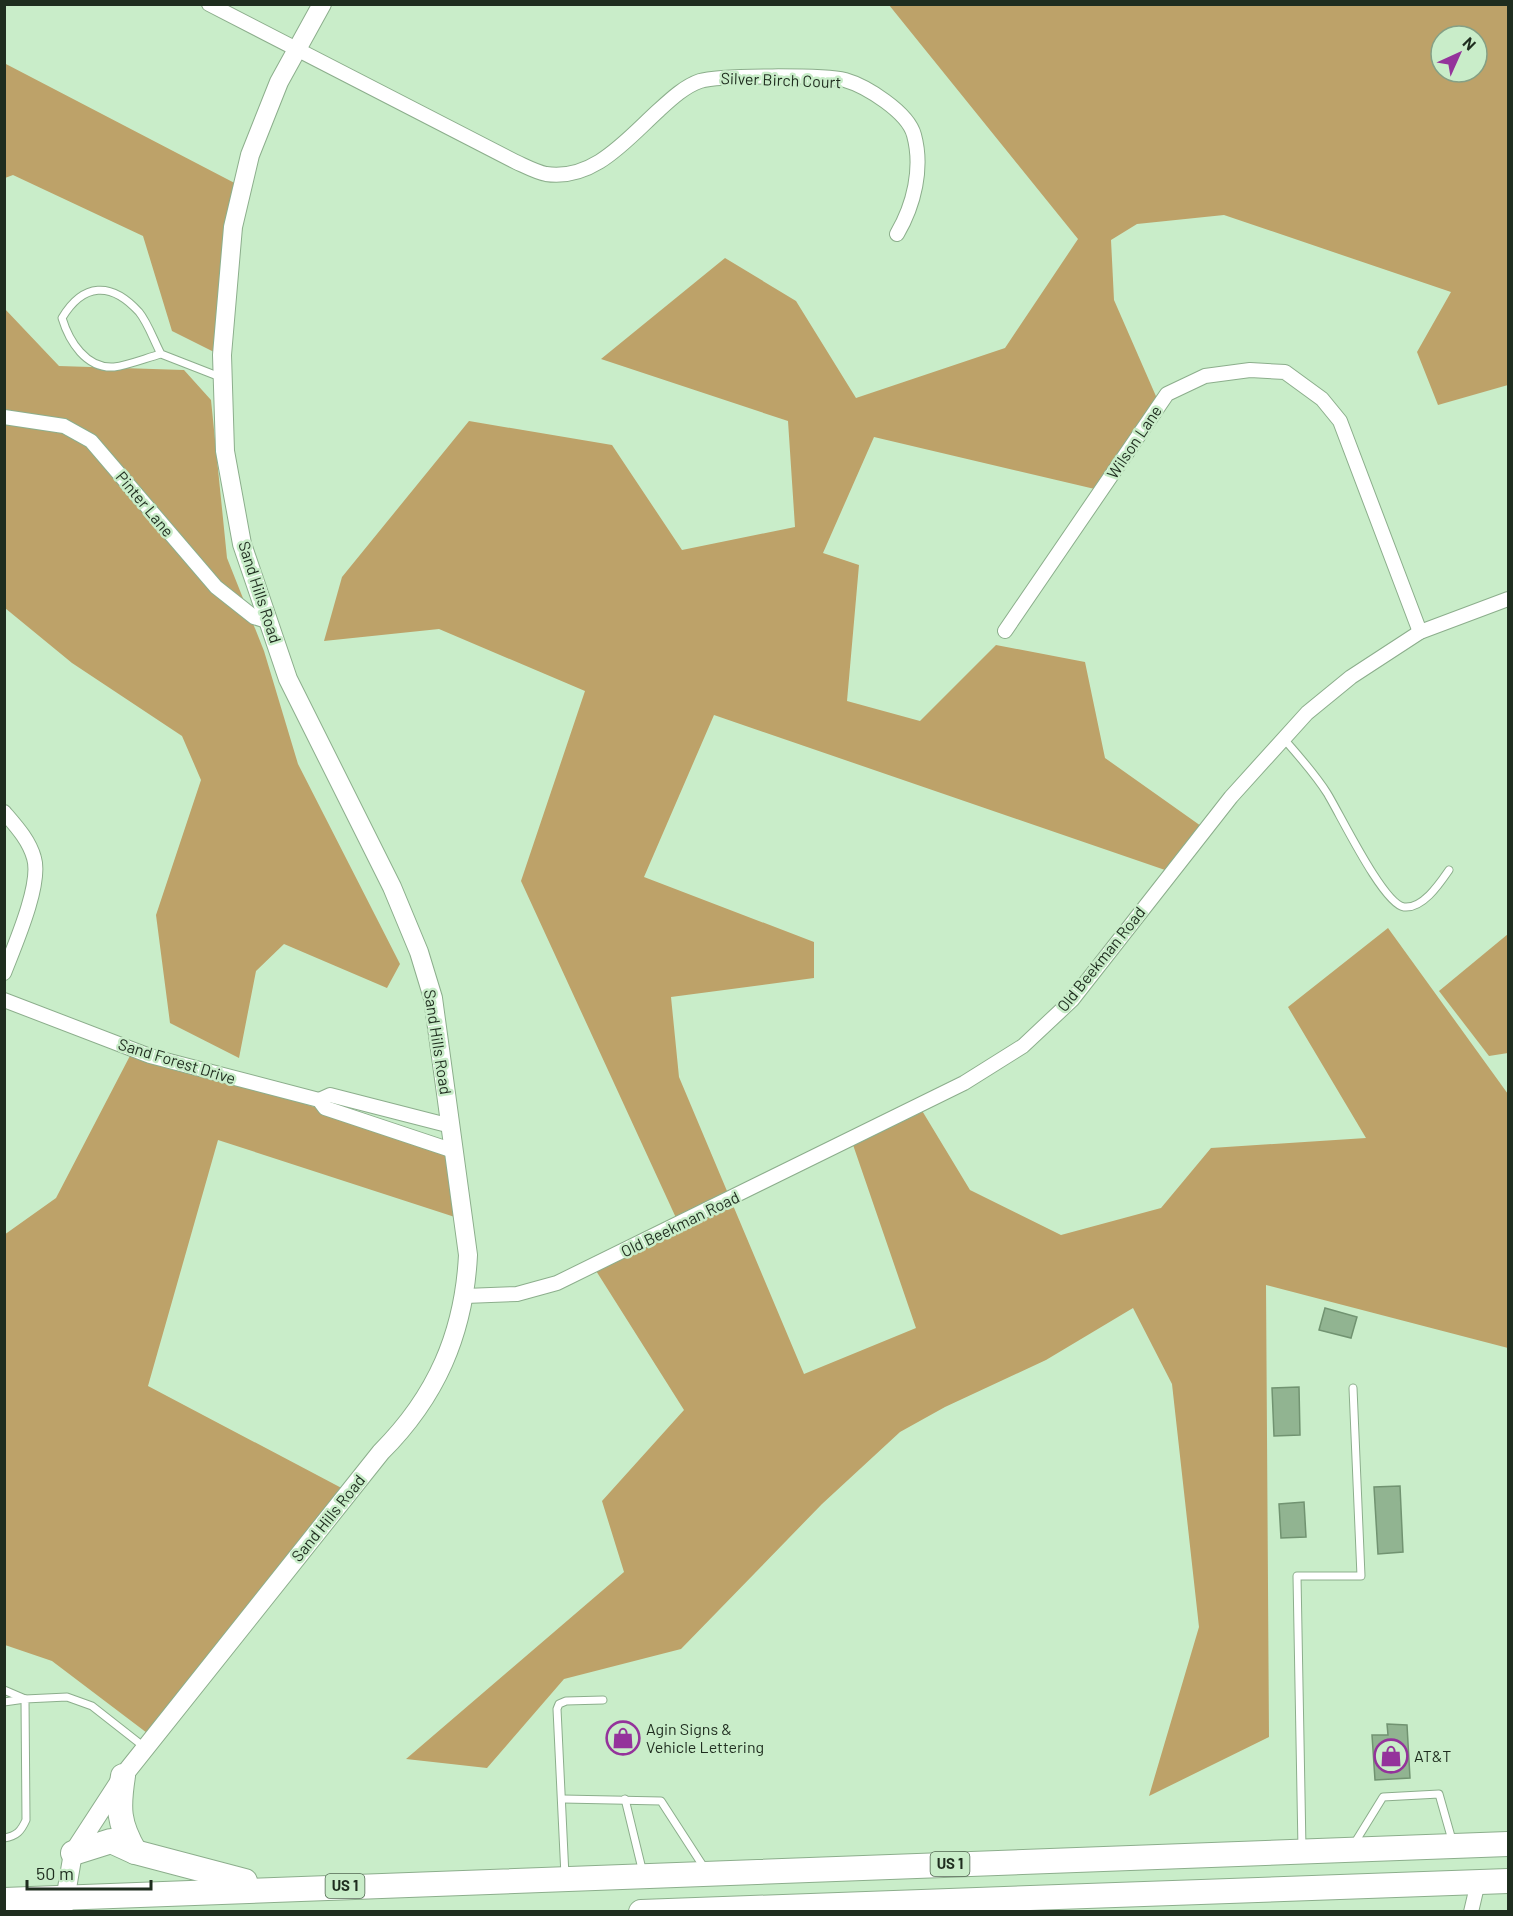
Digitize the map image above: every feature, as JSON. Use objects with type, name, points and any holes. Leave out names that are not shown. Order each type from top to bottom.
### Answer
[{"type":"highway","points":[[123,1776],[118,1808],[125,1835],[135,1852]]},
{"type":"highway","points":[[73,1853],[111,1841],[135,1852],[230,1879],[298,1888]]},
{"type":"highway","name":"US 1","points":[[4,1900],[63,1905],[298,1888],[1509,1844]]},
{"type":"highway","name":"US 1","points":[[641,1911],[912,1907],[1509,1881]]},
{"type":"street","name":"Silver Birch Court","points":[[209,4],[516,162],[543,173],[563,175],[589,169],[608,156],[673,97],[699,81],[722,77],[843,80],[868,89],[894,108],[913,130],[918,148],[915,193],[906,218],[897,234]]},
{"type":"street","name":"Sand Hills Road","points":[[63,1905],[73,1853],[123,1776],[381,1452],[418,1410],[446,1363],[457,1332],[465,1296],[468,1255],[433,998],[419,952],[392,887],[288,679],[242,544],[225,451],[222,378],[233,227],[250,155],[279,82],[322,4]]},
{"type":"street","name":"Wilson Lane","points":[[1005,631],[1167,394],[1205,376],[1250,370],[1285,372],[1322,399],[1340,420],[1420,632]]},
{"type":"street","name":"Pinter Lane","points":[[4,417],[64,426],[91,441],[216,587],[254,617],[270,622]]},
{"type":"street","name":"Old Beekman Road","points":[[465,1296],[517,1294],[557,1284],[963,1083],[1023,1046],[1072,1000],[1231,797],[1307,713],[1351,677],[1420,632],[1509,599]]},
{"type":"street","points":[[4,812],[25,838],[35,860],[32,896],[4,973]]},
{"type":"street","name":"Sand Forest Drive","points":[[4,1000],[150,1056],[319,1100],[325,1108],[454,1151]]},
{"type":"street","name":"Sand Forest Drive","points":[[319,1100],[330,1095],[450,1126]]},
{"type":"street","points":[[1472,1911],[1478,1882]]},
{"type":"lane","points":[[161,354],[140,313],[123,298],[103,290],[83,293],[71,303],[62,318],[68,338],[96,363],[113,367],[161,354],[222,378]]},
{"type":"lane","points":[[1284,739],[1327,793],[1364,859],[1395,903],[1405,907],[1417,905],[1437,887],[1449,870]]},
{"type":"lane","points":[[1302,1851],[1297,1576],[1361,1576],[1353,1388]]},
{"type":"lane","points":[[4,1690],[25,1699]]},
{"type":"lane","points":[[4,1702],[68,1697],[92,1706],[146,1748]]},
{"type":"lane","points":[[4,1838],[14,1837],[26,1820],[25,1699]]},
{"type":"lane","points":[[565,1878],[557,1709],[559,1704],[566,1701],[603,1700]]},
{"type":"lane","points":[[1351,1850],[1383,1797],[1440,1794],[1454,1846]]},
{"type":"lane","points":[[563,1799],[661,1801],[708,1873]]},
{"type":"lane","points":[[625,1799],[644,1875]]},
{"type":"shaded area","points":[[889,5],[1508,5],[1508,385],[1438,405],[1417,352],[1451,292],[1224,215],[1137,224],[1111,240],[1114,300],[1162,410],[1099,490],[874,437],[823,553],[859,565],[847,701],[920,721],[996,645],[1085,662],[1105,758],[1201,826],[1168,871],[714,715],[644,877],[814,942],[814,978],[671,997],[679,1077],[804,1374],[916,1328],[851,1139],[918,1104],[970,1190],[1061,1235],[1161,1208],[1211,1148],[1366,1138],[1288,1007],[1388,928],[1508,1094],[1508,1348],[1266,1285],[1269,1737],[1149,1796],[1199,1627],[1172,1384],[1133,1308],[1046,1360],[945,1407],[900,1432],[822,1504],[681,1649],[564,1679],[487,1768],[406,1759],[624,1572],[602,1501],[684,1410],[593,1266],[677,1220],[521,881],[585,691],[439,629],[324,641],[342,577],[469,421],[612,445],[682,550],[795,527],[788,421],[601,359],[725,258],[796,301],[856,398],[1005,348],[1078,239]]},
{"type":"shaded area","points":[[4,63],[248,190],[224,357],[172,331],[143,236],[13,175],[5,178]]},
{"type":"shaded area","points":[[4,308],[59,366],[184,370],[211,400],[227,558],[264,651],[298,764],[400,964],[387,988],[284,944],[256,971],[239,1058],[170,1023],[156,915],[201,780],[182,736],[72,663],[5,608]]},
{"type":"shaded area","points":[[1508,934],[1508,1053],[1489,1056],[1439,991]]},
{"type":"shaded area","points":[[133,1050],[458,1152],[464,1220],[218,1140],[148,1386],[351,1493],[155,1739],[52,1661],[5,1645],[4,1235],[56,1198]]},
{"type":"building","points":[[1325,1308],[1357,1317],[1351,1338],[1319,1330]]},
{"type":"building","points":[[1299,1387],[1300,1435],[1274,1436],[1272,1388]]},
{"type":"building","points":[[1400,1486],[1403,1552],[1378,1554],[1374,1487]]},
{"type":"building","points":[[1304,1502],[1306,1537],[1281,1538],[1279,1504]]},
{"type":"building","name":"AT&T","points":[[1387,1724],[1407,1725],[1410,1778],[1375,1780],[1372,1735],[1388,1735]]},
{"type":"place","name":"Agin Signs & Vehicle Lettering","points":[[623,1738]]},
{"type":"place","name":"AT&T","points":[[1391,1756]]}]
